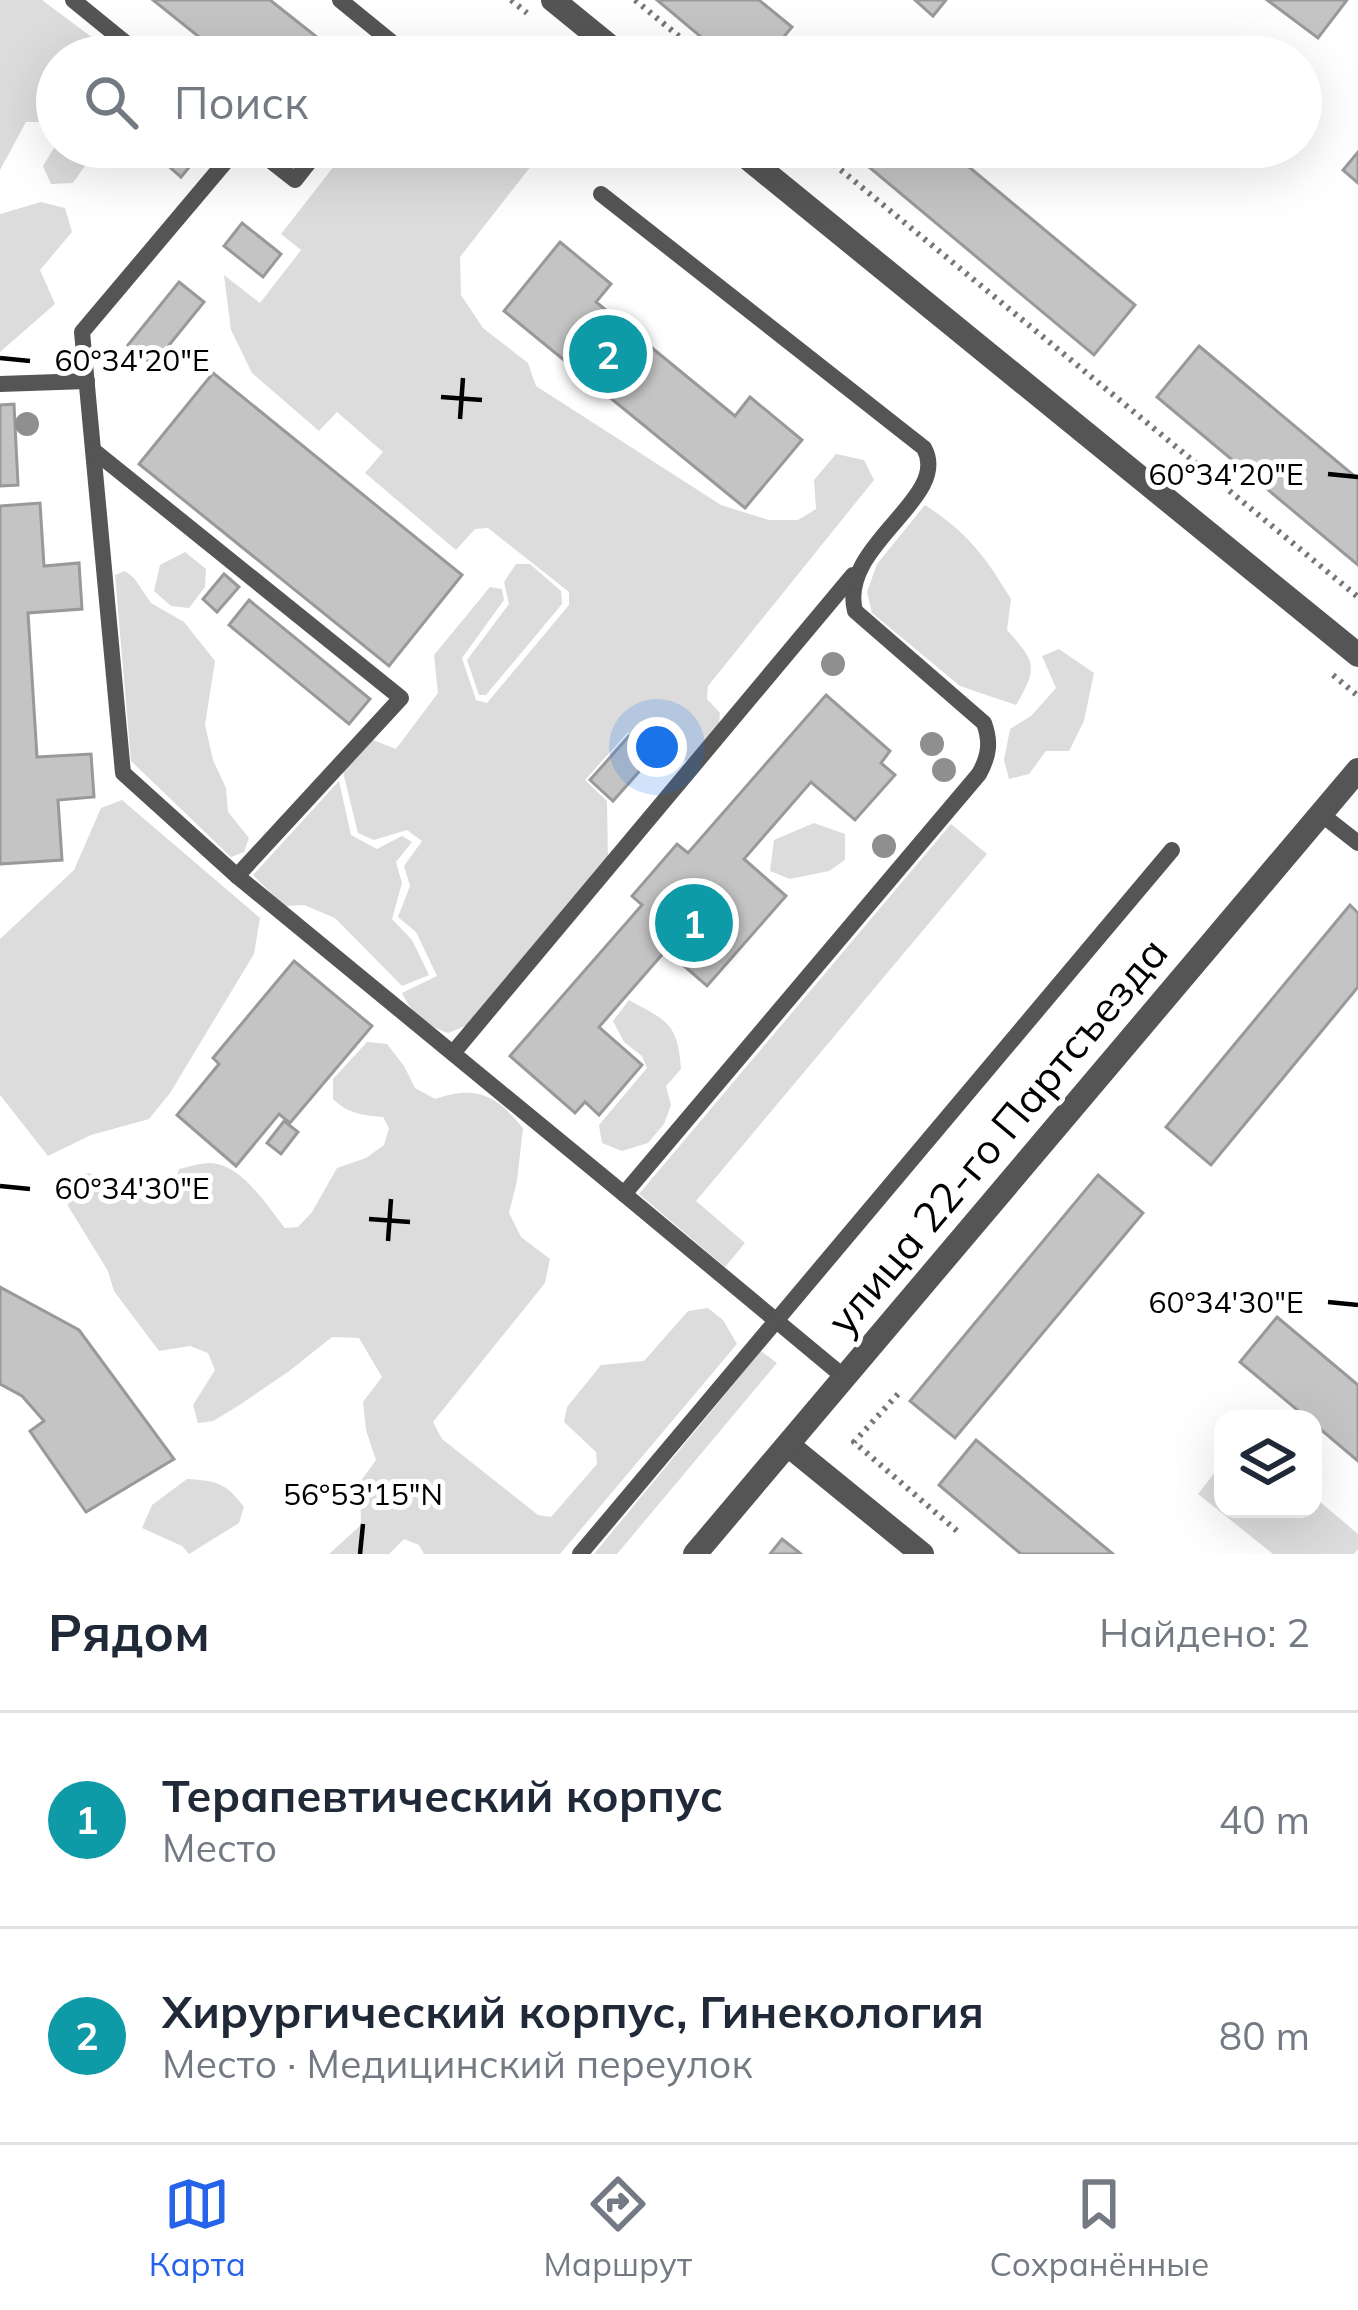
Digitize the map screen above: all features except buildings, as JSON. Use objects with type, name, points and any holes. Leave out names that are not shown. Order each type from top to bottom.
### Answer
[{"type":"street","points":[[553,0],[597,36]]},
{"type":"street","points":[[760,168],[1358,655]]},
{"type":"street","name":"улица 22-го Партсъезда","points":[[695,1554],[1358,770]]},
{"type":"street","points":[[788,1445],[922,1554]]},
{"type":"lane","points":[[73,0],[117,36]]},
{"type":"lane","points":[[340,0],[384,36]]},
{"type":"lane","points":[[220,168],[82,332],[123,773],[237,876],[844,1377]]},
{"type":"lane","points":[[280,168],[295,180],[305,168]]},
{"type":"lane","points":[[453,1053],[857,569],[923,485],[929,467],[924,448],[601,194]]},
{"type":"lane","points":[[0,384],[87,381]]},
{"type":"lane","points":[[93,450],[401,698],[237,876]]},
{"type":"lane","points":[[624,1194],[985,763],[989,749],[984,723],[855,610],[851,590],[857,569]]},
{"type":"lane","points":[[1321,814],[1358,843]]},
{"type":"lane","points":[[580,1554],[1172,850]]},
{"type":"path","points":[[635,0],[679,36]]},
{"type":"path","points":[[838,168],[1358,597]]},
{"type":"path","points":[[898,1394],[854,1442],[957,1531]]},
{"type":"shaded area","points":[[0,0],[42,0],[90,36],[36,36],[36,122],[26,122],[0,170]]},
{"type":"shaded area","points":[[44,168],[83,168],[73,183],[51,184]]},
{"type":"shaded area","points":[[333,168],[530,168],[460,257],[461,295],[483,328],[528,363],[536,386],[721,505],[769,520],[798,520],[816,509],[814,480],[836,454],[864,460],[874,480],[708,686],[707,699],[720,713],[719,725],[690,760],[665,764],[628,732],[585,780],[607,801],[608,862],[471,1024],[448,1033],[421,1018],[402,993],[437,976],[416,932],[398,917],[410,886],[404,866],[422,841],[407,830],[374,840],[358,833],[343,772],[373,740],[396,749],[438,693],[434,655],[490,587],[502,589],[504,600],[462,658],[476,700],[487,703],[569,605],[569,592],[488,528],[475,529],[456,550],[365,473],[383,452],[337,412],[319,431],[252,373],[231,330],[224,275],[260,303],[301,250],[281,234]]},
{"type":"shaded area","points":[[41,202],[65,208],[72,232],[40,270],[55,304],[0,352],[0,214]]},
{"type":"shaded area","points":[[925,505],[974,546],[1011,599],[1007,630],[1031,665],[1016,705],[960,686],[872,613],[867,592],[877,564]]},
{"type":"shaded area","points":[[185,552],[206,569],[205,587],[189,608],[171,606],[154,591],[160,565]]},
{"type":"shaded area","points":[[516,564],[530,564],[561,591],[562,604],[486,695],[479,695],[467,660],[509,604],[504,582]]},
{"type":"shaded area","points":[[125,571],[151,603],[184,622],[215,661],[205,725],[226,788],[228,812],[249,838],[244,852],[231,857],[131,761],[115,575]]},
{"type":"shaded area","points":[[1059,649],[1094,673],[1084,721],[1069,751],[1046,751],[1029,774],[1009,779],[1004,760],[1010,729],[1031,716],[1056,688],[1042,656]]},
{"type":"shaded area","points":[[339,781],[351,835],[377,849],[402,836],[412,842],[396,862],[402,883],[392,919],[412,940],[429,975],[402,986],[335,918],[304,905],[284,906],[253,875]]},
{"type":"shaded area","points":[[122,800],[260,918],[254,954],[170,1093],[149,1119],[91,1135],[48,1156],[0,1095],[0,939],[74,870],[101,808]]},
{"type":"shaded area","points":[[814,823],[845,834],[845,860],[829,871],[790,879],[770,871],[774,840]]},
{"type":"shaded area","points":[[951,824],[987,854],[696,1201],[745,1243],[725,1267],[639,1194]]},
{"type":"shaded area","points":[[629,1000],[668,1025],[677,1042],[681,1069],[666,1086],[671,1105],[664,1124],[648,1143],[622,1151],[602,1143],[599,1125],[647,1068],[613,1021]]},
{"type":"shaded area","points":[[367,1042],[387,1044],[415,1088],[435,1099],[463,1093],[485,1096],[523,1128],[509,1213],[521,1237],[550,1259],[545,1283],[433,1422],[442,1439],[538,1515],[551,1517],[597,1464],[596,1452],[564,1422],[567,1407],[601,1365],[644,1361],[688,1311],[708,1308],[723,1320],[737,1344],[560,1554],[424,1554],[419,1545],[404,1539],[389,1554],[329,1554],[361,1525],[360,1482],[376,1460],[363,1402],[382,1377],[359,1338],[332,1337],[238,1406],[213,1421],[198,1423],[193,1405],[215,1370],[208,1353],[190,1346],[159,1351],[114,1291],[108,1271],[68,1206],[72,1180],[88,1173],[160,1200],[174,1188],[179,1169],[210,1163],[243,1178],[285,1228],[298,1227],[337,1168],[366,1158],[384,1145],[389,1128],[383,1117],[350,1111],[333,1099],[333,1079]]},
{"type":"shaded area","points":[[761,1351],[777,1363],[617,1554],[594,1554]]},
{"type":"shaded area","points":[[1214,1474],[1214,1507],[1198,1494]]},
{"type":"shaded area","points":[[187,1479],[220,1484],[244,1507],[239,1523],[189,1554],[182,1546],[142,1528],[152,1505]]},
{"type":"shaded area","points":[[1322,1504],[1358,1534],[1354,1554],[1273,1554],[1228,1518],[1322,1518]]},
{"type":"place","name":"Хирургический корпус, Гинекология","points":[[608,354]]},
{"type":"place","name":"Терапевтический корпус","points":[[694,923]]}]
